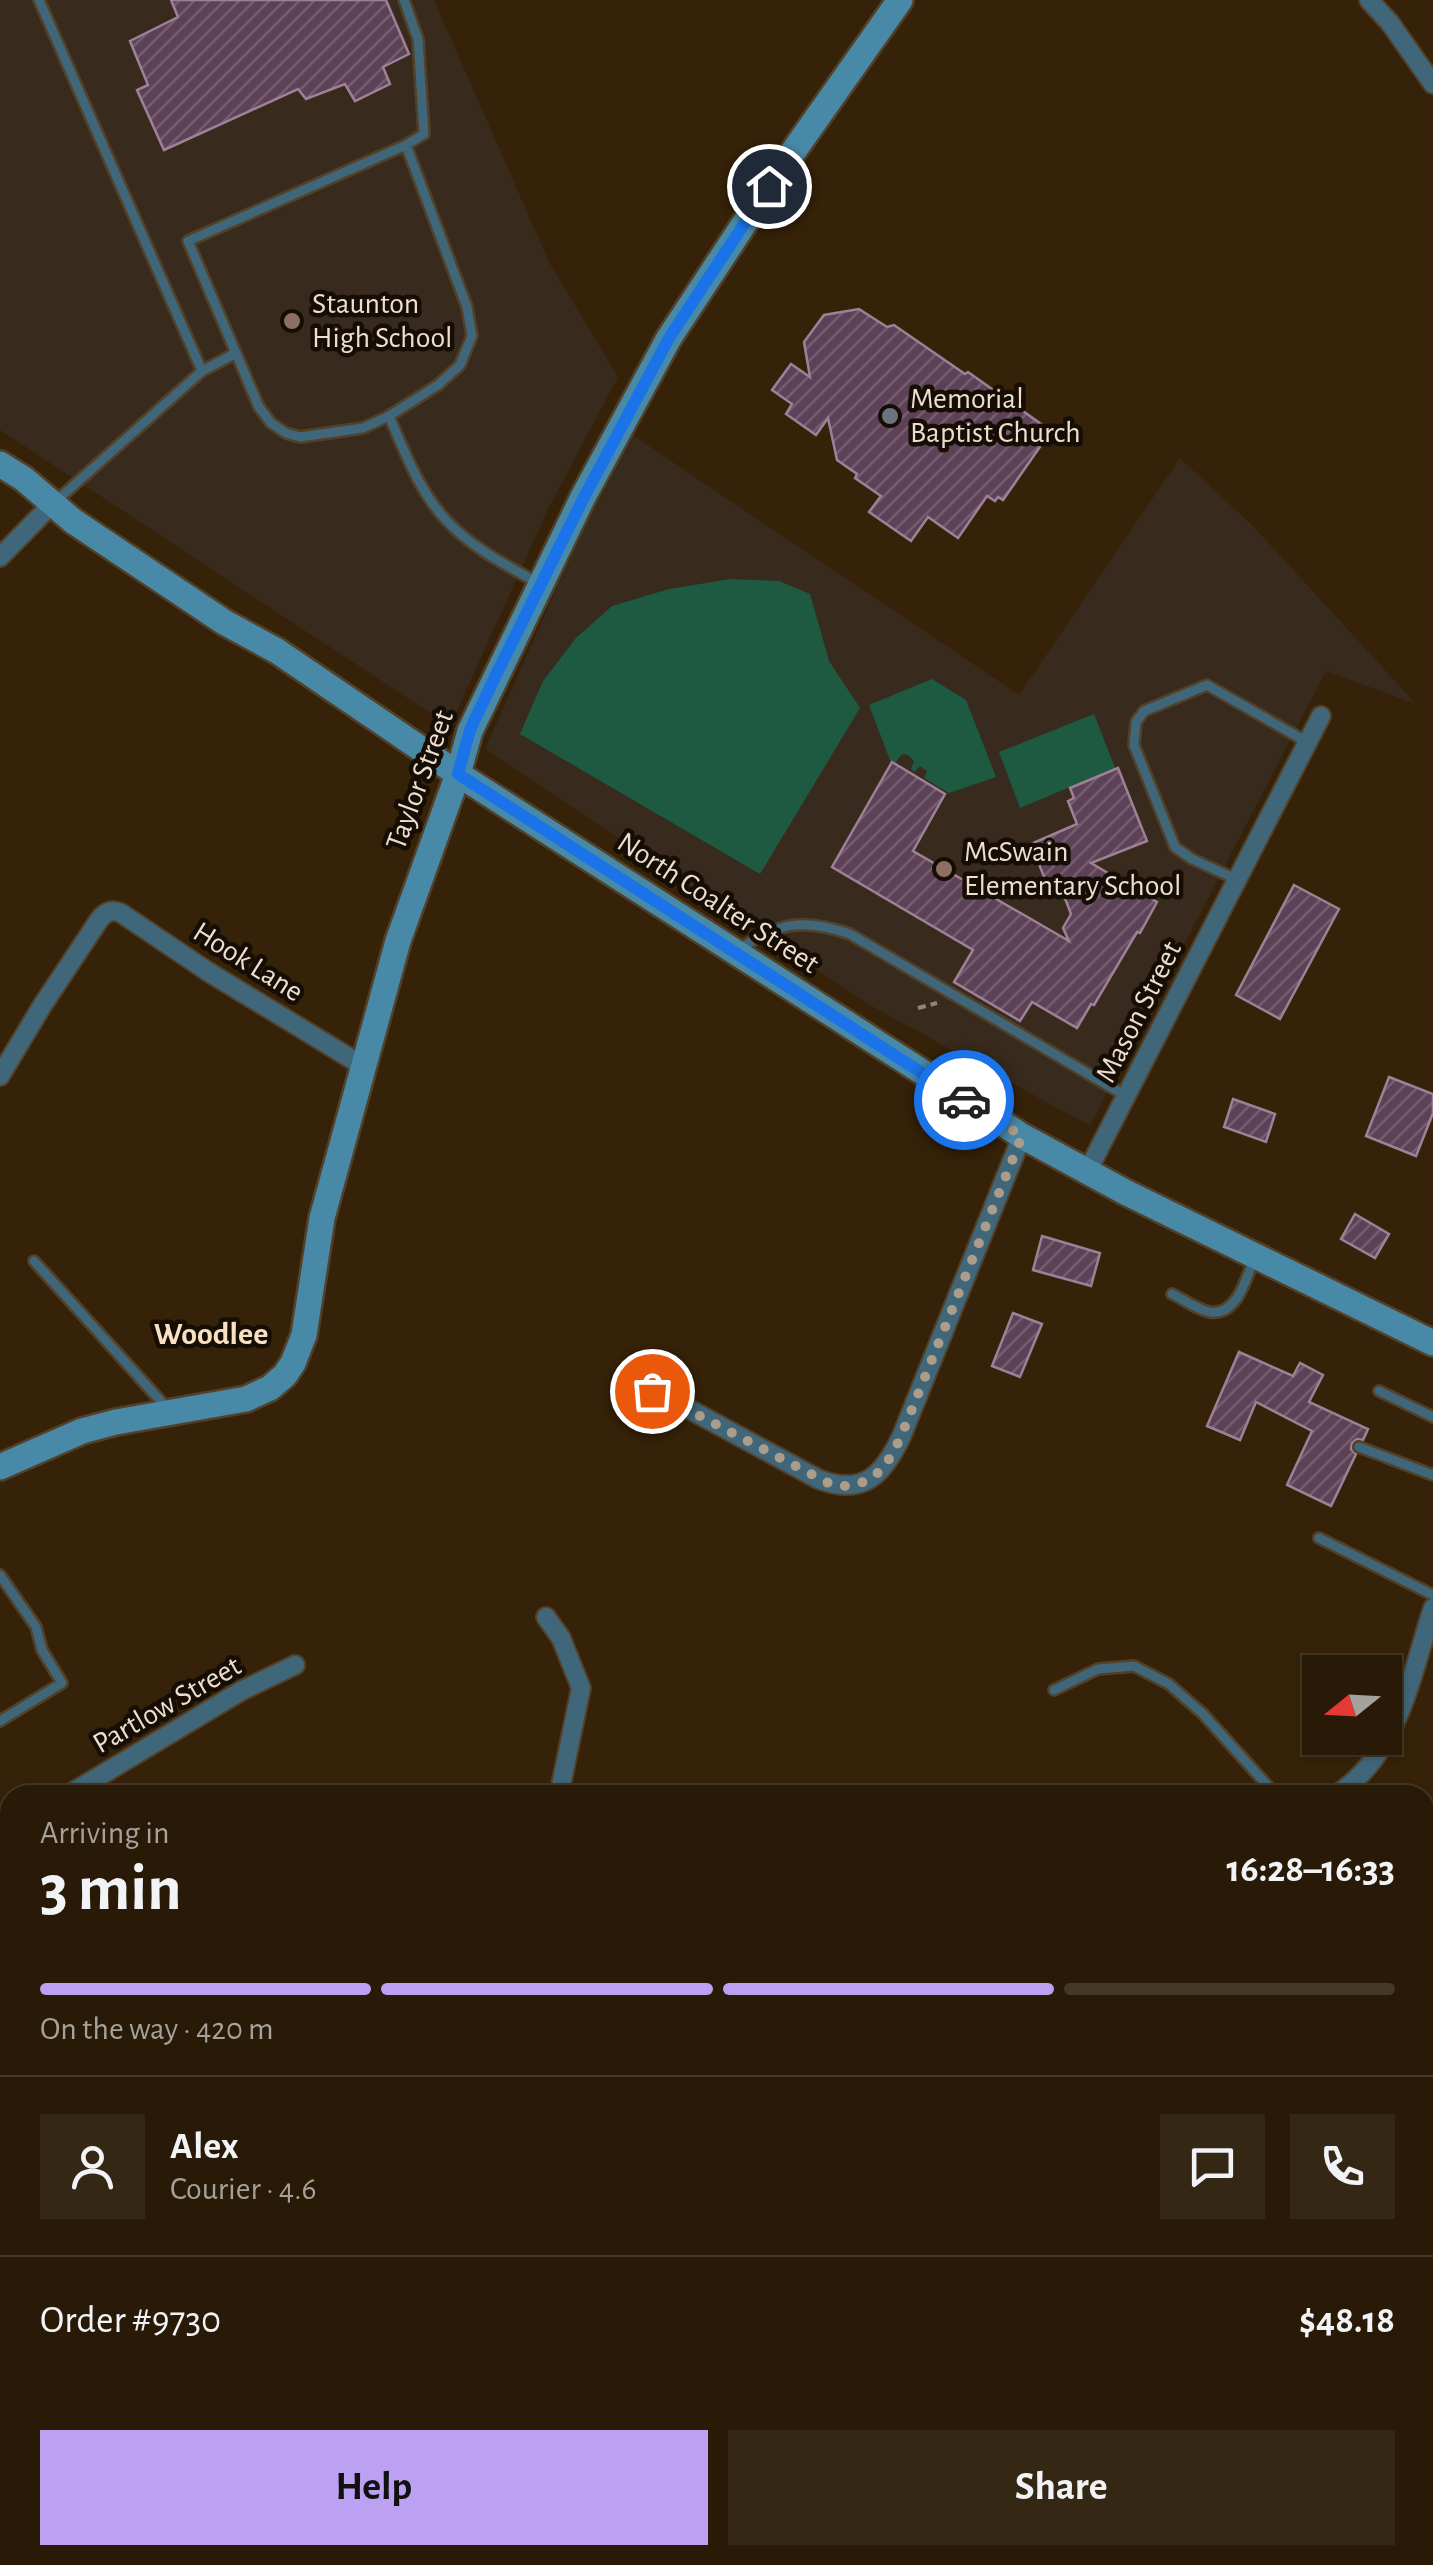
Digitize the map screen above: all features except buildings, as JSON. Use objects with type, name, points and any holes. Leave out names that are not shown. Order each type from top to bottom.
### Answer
[{"type":"street","name":"Taylor Street","points":[[0,1467],[82,1431],[257,1395],[276,1383],[294,1363],[304,1336],[322,1218],[363,1066],[398,941],[470,730],[584,497],[669,338],[769,186],[900,0]]},
{"type":"street","points":[[1369,0],[1433,84]]},
{"type":"street","name":"North Coalter Street","points":[[0,464],[24,479],[72,522],[224,622],[276,651],[458,774],[1022,1136],[1433,1344]]},
{"type":"street","points":[[0,558],[52,504]]},
{"type":"street","name":"Mason Street","points":[[1087,1172],[1321,716]]},
{"type":"street","name":"Hook Lane","points":[[0,1076],[103,915],[111,911],[121,913],[363,1066]]},
{"type":"street","points":[[628,1379],[834,1486],[870,1479],[888,1464],[902,1434],[1022,1136]]},
{"type":"street","points":[[1349,1785],[1364,1774],[1395,1726],[1433,1608]]},
{"type":"street","points":[[546,1617],[561,1638],[581,1688],[560,1785]]},
{"type":"street","name":"Partlow Street","points":[[85,1785],[241,1691],[295,1665]]},
{"type":"lane","points":[[39,0],[202,371]]},
{"type":"lane","points":[[404,0],[418,39],[424,134],[188,241],[259,407],[271,423],[286,433],[300,437],[363,428],[438,385],[460,365],[472,336],[467,308],[406,144]]},
{"type":"lane","points":[[52,504],[202,371],[236,353]]},
{"type":"lane","points":[[389,416],[414,472],[446,520],[490,556],[540,585]]},
{"type":"lane","points":[[1238,880],[1175,847],[1134,744],[1136,722],[1144,712],[1207,685],[1308,742]]},
{"type":"lane","points":[[735,952],[762,934],[802,924],[850,934],[1126,1096]]},
{"type":"lane","points":[[1172,1294],[1210,1312],[1223,1310],[1233,1304],[1255,1257]]},
{"type":"lane","points":[[34,1261],[171,1412]]},
{"type":"lane","points":[[1380,1392],[1433,1418]]},
{"type":"lane","points":[[1359,1447],[1433,1475]]},
{"type":"lane","points":[[1318,1538],[1433,1595]]},
{"type":"lane","points":[[0,1576],[36,1627],[42,1650],[62,1684],[0,1721]]},
{"type":"lane","points":[[1054,1690],[1098,1669],[1134,1666],[1169,1684],[1203,1714],[1267,1785]]},
{"type":"path","points":[[918,1008],[940,1002]]},
{"type":"shaded area","name":"Staunton High School","points":[[0,0],[434,0],[550,264],[618,377],[549,507],[450,726],[0,430]]},
{"type":"shaded area","name":"McSwain Elementary School","points":[[634,436],[1019,695],[1180,458],[1254,527],[1416,704],[1326,671],[1090,1126],[870,1005],[485,749],[583,529]]},
{"type":"green space","points":[[731,579],[779,581],[810,594],[829,661],[860,708],[760,874],[520,734],[543,681],[576,638],[612,606],[669,589]]},
{"type":"green space","points":[[932,679],[966,700],[996,777],[949,793],[924,778],[927,771],[920,766],[914,772],[914,761],[908,755],[902,754],[896,762],[890,760],[869,705]]},
{"type":"green space","points":[[1094,714],[1115,768],[1020,808],[999,752]]},
{"type":"way so far","points":[[652,1391],[834,1486],[854,1485],[881,1471],[902,1434],[1022,1136],[964,1100]]},
{"type":"place","name":"Staunton High School","points":[[292,321]]},
{"type":"place","name":"Memorial Baptist Church","points":[[890,416]]},
{"type":"place","name":"McSwain Elementary School","points":[[944,869]]},
{"type":"district","name":"Woodlee","points":[[211,1334]]},
{"type":"route","points":[[769,186],[669,338],[584,497],[470,730],[458,774],[964,1100]]}]
